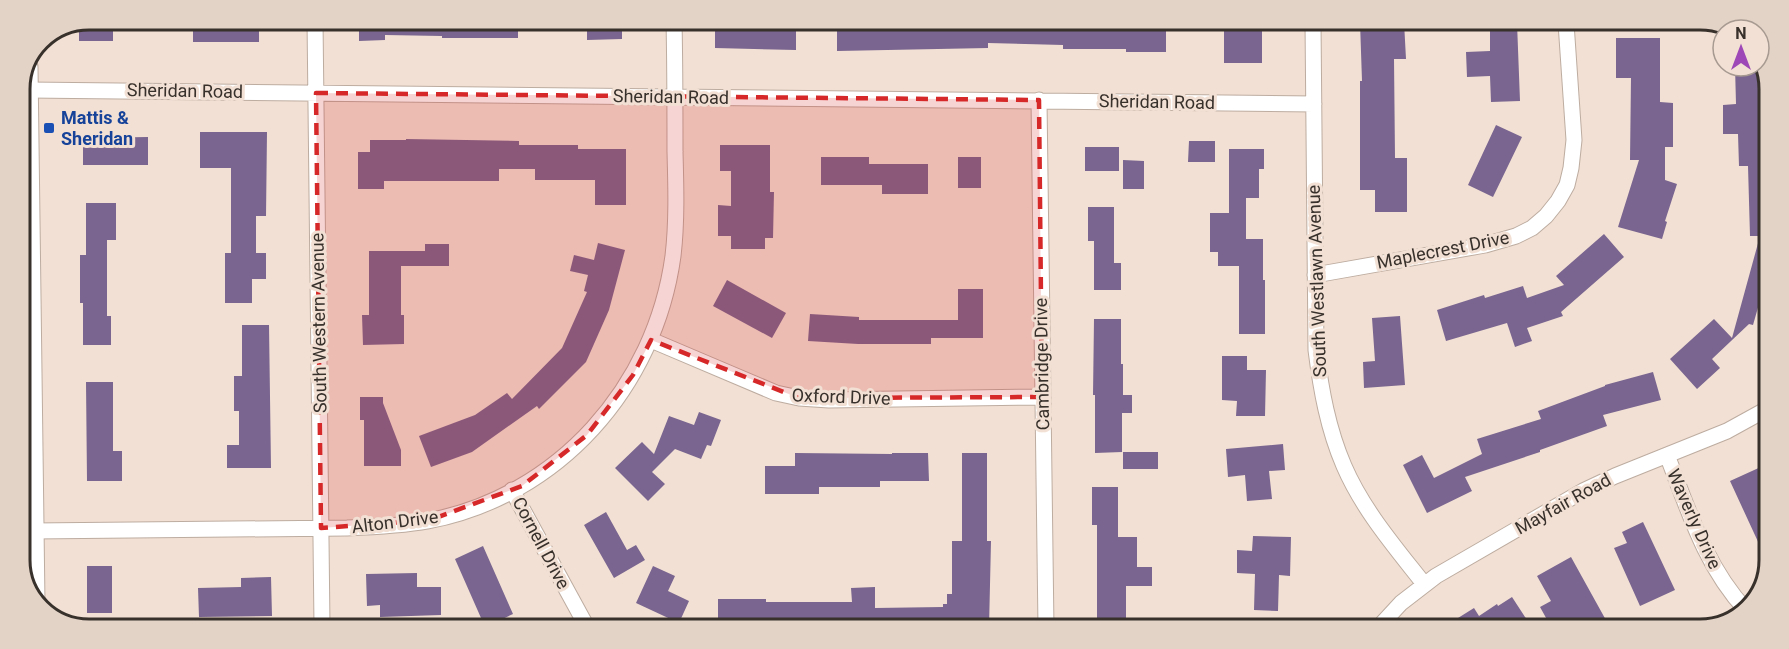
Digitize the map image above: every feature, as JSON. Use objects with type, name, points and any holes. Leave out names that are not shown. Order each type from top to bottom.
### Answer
[{"type":"main road","points":[[30,433],[34,582]]},
{"type":"street","name":"South Western Avenue","points":[[315,30],[322,619]]},
{"type":"street","name":"Alton Drive","points":[[33,531],[396,525],[430,520],[473,508],[522,486],[552,467],[587,435],[628,383],[651,340],[662,306],[673,256],[676,202],[674,30]]},
{"type":"street","name":"South Westlawn Avenue","points":[[1313,30],[1316,350],[1320,389],[1344,466],[1363,502],[1389,540],[1424,584]]},
{"type":"street","name":"Maplecrest Drive","points":[[1315,275],[1485,245],[1516,236],[1532,228],[1546,216],[1558,201],[1567,184],[1571,168],[1574,140],[1566,30]]},
{"type":"street","name":"Sheridan Road","points":[[30,90],[1314,104]]},
{"type":"street","name":"Cambridge Drive","points":[[1039,100],[1046,619]]},
{"type":"street","name":"Oxford Drive","points":[[651,340],[776,393],[799,398],[829,400],[1042,397]]},
{"type":"street","name":"Mayfair Road","points":[[1386,619],[1424,584],[1583,491],[1727,431],[1759,413]]},
{"type":"street","name":"Waverly Drive","points":[[1667,455],[1703,546],[1717,572],[1740,603]]},
{"type":"street","name":"Cornell Drive","points":[[512,490],[583,619]]},
{"type":"highlighted area","points":[[316,93],[1039,100],[1042,397],[799,398],[651,340],[633,375],[587,435],[522,486],[430,520],[321,528]]},
{"type":"building","points":[[113,30],[113,41],[79,41],[79,31]]},
{"type":"building","points":[[193,30],[259,30],[259,42],[193,42]]},
{"type":"building","points":[[359,30],[518,30],[518,38],[385,35],[385,40],[359,41]]},
{"type":"building","points":[[587,30],[622,30],[622,39],[587,40]]},
{"type":"building","points":[[715,30],[796,30],[796,50],[715,48]]},
{"type":"building","points":[[837,30],[1166,30],[1166,52],[1126,52],[1126,49],[1063,49],[1063,45],[988,43],[988,48],[837,51]]},
{"type":"building","points":[[1224,30],[1262,30],[1262,63],[1224,63]]},
{"type":"building","points":[[1360,30],[1404,30],[1406,59],[1394,59],[1395,158],[1407,158],[1407,212],[1375,212],[1375,190],[1360,190],[1360,81],[1362,81]]},
{"type":"building","points":[[1490,30],[1517,30],[1520,101],[1491,102],[1490,76],[1467,77],[1466,52],[1490,51]]},
{"type":"building","points":[[1616,38],[1660,38],[1660,102],[1673,103],[1673,147],[1665,147],[1665,180],[1677,184],[1665,221],[1667,222],[1662,239],[1618,227],[1639,160],[1630,160],[1631,78],[1616,78]]},
{"type":"building","points":[[1735,78],[1758,78],[1759,236],[1750,236],[1748,166],[1739,166],[1738,134],[1723,134],[1723,105],[1736,104]]},
{"type":"building","points":[[1496,125],[1522,137],[1493,197],[1468,185]]},
{"type":"building","points":[[200,132],[267,132],[266,216],[256,216],[256,253],[266,253],[266,279],[252,279],[252,303],[225,303],[225,253],[231,253],[231,168],[200,168]]},
{"type":"building","points":[[148,137],[148,165],[83,165],[83,138]]},
{"type":"building","points":[[370,140],[519,141],[519,145],[578,145],[578,149],[626,149],[626,205],[595,205],[595,180],[535,180],[535,169],[499,169],[499,181],[384,181],[384,189],[358,189],[358,152],[370,152]]},
{"type":"building","points":[[1189,141],[1215,141],[1215,162],[1188,162]]},
{"type":"building","points":[[720,145],[770,145],[770,192],[774,192],[773,238],[765,238],[765,249],[731,249],[731,236],[718,236],[718,205],[731,206],[731,171],[720,171]]},
{"type":"building","points":[[1085,147],[1119,147],[1119,171],[1085,171]]},
{"type":"building","points":[[1229,149],[1264,149],[1264,169],[1259,169],[1259,198],[1246,198],[1246,239],[1263,239],[1265,334],[1239,334],[1239,266],[1218,266],[1218,252],[1210,252],[1210,213],[1229,213]]},
{"type":"building","points":[[821,157],[869,157],[869,164],[928,164],[928,194],[882,194],[882,185],[821,185]]},
{"type":"building","points":[[958,157],[981,157],[981,188],[958,188]]},
{"type":"building","points":[[1123,160],[1144,161],[1144,189],[1123,189]]},
{"type":"building","points":[[86,203],[116,203],[116,240],[107,240],[107,316],[111,316],[111,345],[83,345],[80,255],[86,255]]},
{"type":"building","points":[[1088,207],[1114,207],[1114,263],[1121,263],[1121,290],[1094,290],[1094,241],[1088,241]]},
{"type":"building","points":[[1604,234],[1624,257],[1561,312],[1563,316],[1527,328],[1532,341],[1515,347],[1507,323],[1446,341],[1437,310],[1484,295],[1485,298],[1523,286],[1527,298],[1564,285],[1556,276]]},
{"type":"building","points":[[1759,240],[1759,304],[1753,325],[1749,324],[1712,359],[1720,368],[1697,389],[1670,359],[1714,319],[1732,338]]},
{"type":"building","points":[[598,243],[625,250],[609,310],[586,362],[539,409],[537,406],[472,452],[431,467],[419,436],[475,415],[507,393],[512,399],[562,348],[587,292],[584,291],[588,275],[570,271],[574,255],[594,260]]},
{"type":"building","points":[[425,244],[449,244],[449,266],[401,266],[401,315],[404,315],[404,344],[363,345],[362,315],[369,315],[369,251],[425,251]]},
{"type":"building","points":[[727,280],[786,313],[772,338],[713,306]]},
{"type":"building","points":[[958,289],[983,289],[983,338],[931,338],[931,344],[808,341],[810,314],[859,317],[859,320],[958,320]]},
{"type":"building","points":[[1400,316],[1405,385],[1364,388],[1363,362],[1375,361],[1372,318]]},
{"type":"building","points":[[1094,319],[1121,319],[1123,395],[1132,395],[1132,413],[1122,413],[1122,452],[1095,453]]},
{"type":"building","points":[[242,325],[269,325],[271,468],[227,468],[227,445],[239,445],[239,411],[234,411],[234,376],[242,376]]},
{"type":"building","points":[[1222,356],[1247,356],[1247,370],[1266,370],[1265,416],[1236,416],[1237,401],[1222,400]]},
{"type":"building","points":[[1653,372],[1661,400],[1603,415],[1607,426],[1540,450],[1540,452],[1465,477],[1472,491],[1427,513],[1403,465],[1422,455],[1434,478],[1482,454],[1477,439],[1541,419],[1538,411],[1605,385]]},
{"type":"building","points":[[86,382],[113,382],[113,451],[122,451],[122,481],[87,481]]},
{"type":"building","points":[[360,397],[383,397],[383,403],[401,450],[401,466],[364,466],[364,420],[360,420]]},
{"type":"building","points":[[699,412],[721,420],[711,446],[707,445],[701,459],[675,449],[652,472],[665,484],[648,501],[615,468],[642,442],[654,454],[669,416],[694,425]]},
{"type":"building","points":[[1283,444],[1285,470],[1269,471],[1272,499],[1247,501],[1245,475],[1228,477],[1226,449]]},
{"type":"building","points":[[1123,452],[1158,452],[1158,469],[1123,469]]},
{"type":"building","points":[[795,453],[928,453],[929,481],[880,481],[880,487],[819,487],[819,494],[765,494],[765,466],[795,466]]},
{"type":"building","points":[[962,453],[987,453],[987,541],[991,541],[989,619],[718,619],[718,599],[766,599],[766,602],[852,602],[851,588],[875,587],[875,608],[943,607],[943,604],[947,604],[947,594],[952,594],[952,541],[962,541]]},
{"type":"building","points":[[1759,468],[1759,544],[1730,481]]},
{"type":"building","points":[[1092,487],[1118,487],[1118,537],[1137,537],[1137,567],[1152,567],[1152,586],[1126,586],[1126,619],[1097,619],[1097,525],[1092,525]]},
{"type":"building","points":[[606,512],[627,550],[636,545],[645,560],[614,578],[584,525]]},
{"type":"building","points":[[1643,522],[1675,590],[1640,606],[1614,548],[1627,543],[1622,532]]},
{"type":"building","points":[[1253,536],[1291,537],[1290,576],[1279,575],[1278,611],[1254,610],[1255,574],[1237,573],[1237,550],[1252,551]]},
{"type":"building","points":[[483,546],[513,614],[502,619],[481,619],[455,559]]},
{"type":"building","points":[[1571,557],[1605,619],[1547,619],[1540,607],[1551,601],[1537,576]]},
{"type":"building","points":[[87,566],[112,566],[112,613],[87,613]]},
{"type":"building","points":[[653,566],[675,576],[668,591],[689,601],[681,619],[670,619],[636,603]]},
{"type":"building","points":[[417,573],[417,587],[441,587],[441,615],[380,617],[380,605],[367,606],[366,574]]},
{"type":"building","points":[[271,577],[272,616],[199,617],[198,588],[241,587],[241,578]]},
{"type":"building","points":[[1512,597],[1526,619],[1458,618],[1474,608],[1479,616],[1497,604],[1498,606]]},
{"type":"place","name":"Mattis & Sheridan","points":[[49,128]]}]
